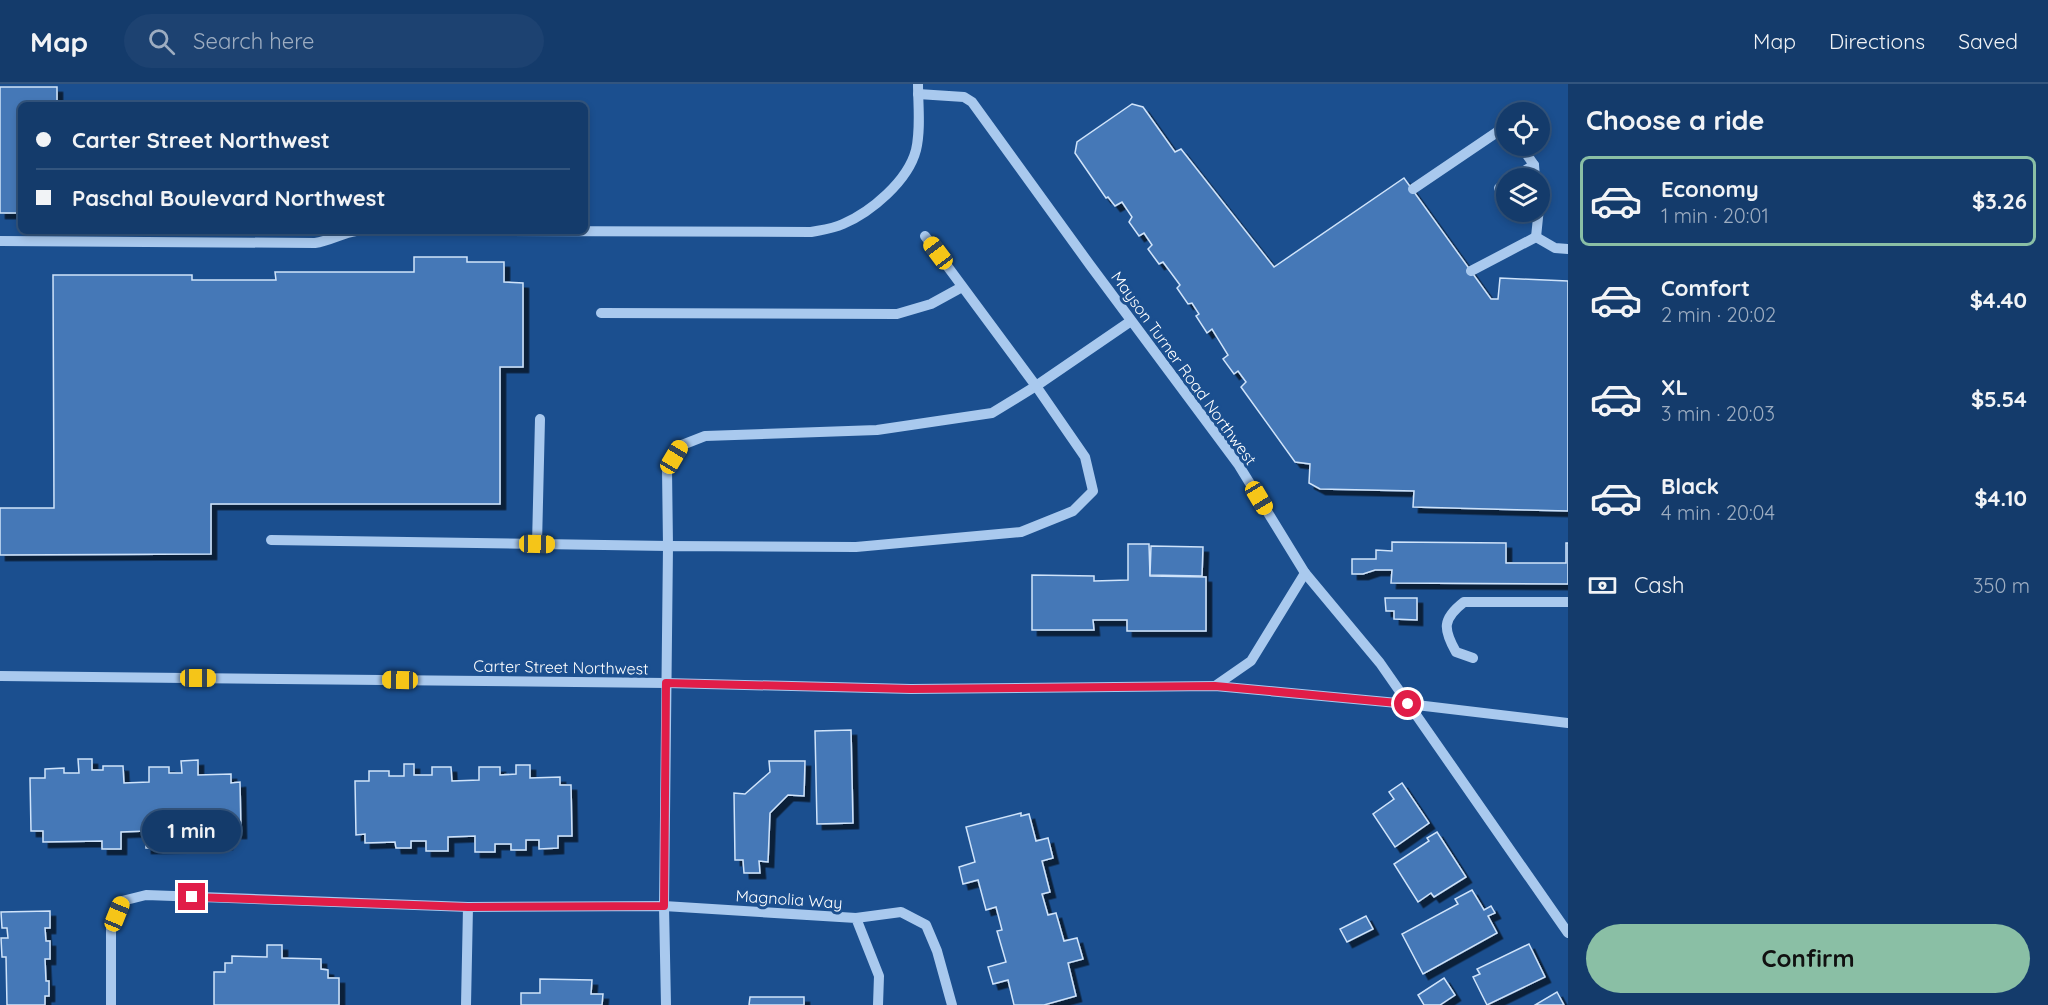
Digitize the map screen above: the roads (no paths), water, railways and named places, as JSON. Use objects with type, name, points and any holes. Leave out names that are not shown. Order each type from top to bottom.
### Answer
[{"type":"street","points":[[588,231],[811,232],[834,228],[853,219],[885,196],[907,172],[917,148],[918,89]]},
{"type":"street","name":"Mayson Turner Road Northwest","points":[[918,89],[964,97],[972,102],[1238,464],[1305,573],[1380,663],[1568,933]]},
{"type":"street","points":[[1413,189],[1496,133]]},
{"type":"street","points":[[1528,156],[1534,168]]},
{"type":"street","points":[[1529,168],[1534,165]]},
{"type":"street","points":[[1536,237],[1538,222]]},
{"type":"street","points":[[0,241],[315,243],[343,234]]},
{"type":"street","points":[[271,540],[856,547],[1021,532],[1073,511],[1093,491],[1084,457],[1036,386],[925,236]]},
{"type":"street","points":[[1536,237],[1555,248],[1568,249]]},
{"type":"street","points":[[1471,271],[1536,237]]},
{"type":"street","points":[[601,313],[897,314],[931,304],[962,287]]},
{"type":"street","points":[[666,1005],[664,906],[667,469],[682,445],[705,436],[877,429],[992,413],[1131,321]]},
{"type":"street","points":[[537,544],[540,419]]},
{"type":"street","points":[[1215,686],[1251,661],[1305,573]]},
{"type":"street","points":[[1473,658],[1456,652],[1448,637],[1447,622],[1452,611],[1464,602],[1568,602]]},
{"type":"street","name":"Carter Street Northwest","points":[[0,676],[666,683],[911,689],[1215,686],[1408,704],[1568,723]]},
{"type":"street","name":"Magnolia Way","points":[[111,1005],[111,928],[122,901],[146,895],[468,907],[664,906],[856,918],[879,976],[878,1005]]},
{"type":"street","points":[[466,1005],[468,907]]},
{"type":"street","points":[[856,918],[901,912],[926,925],[937,951],[952,1005]]}]
